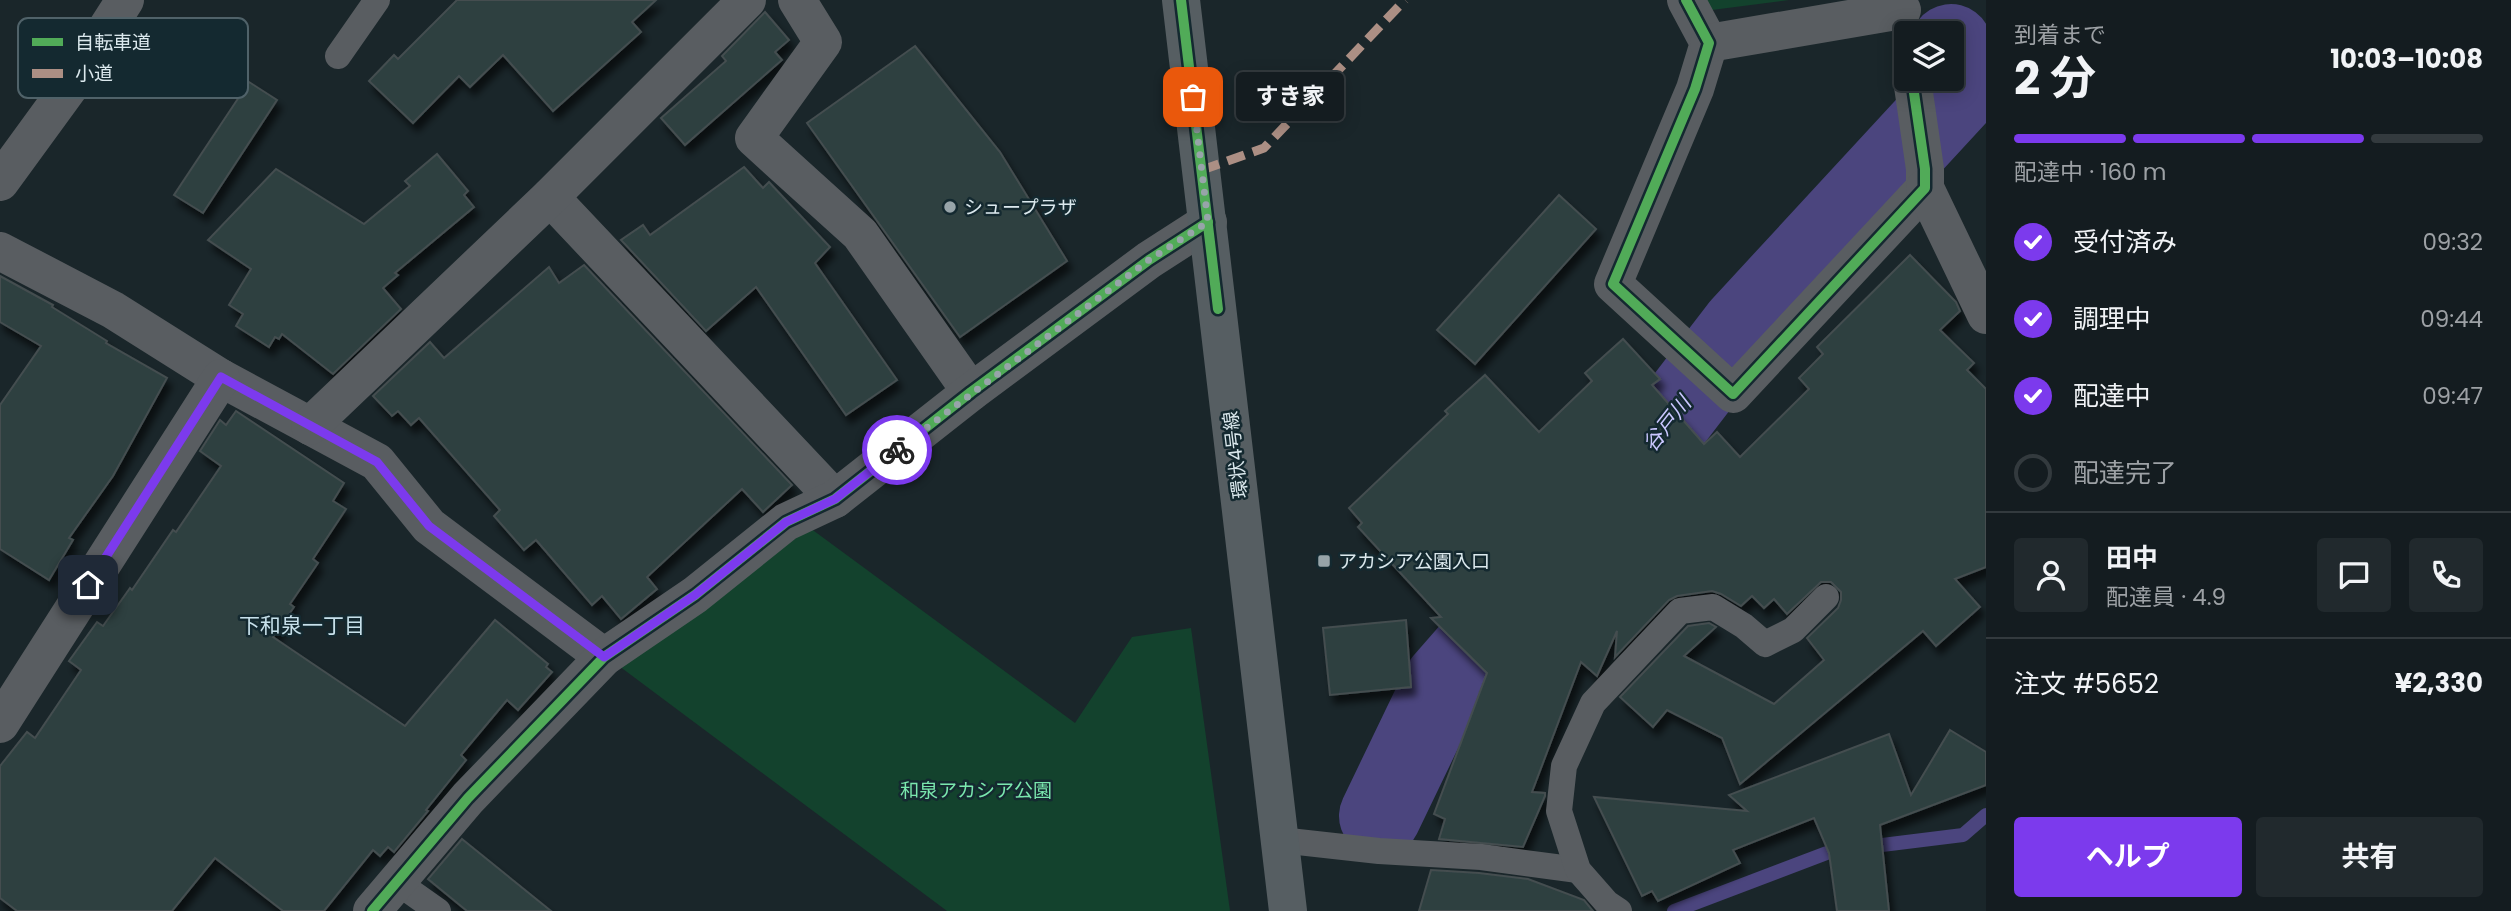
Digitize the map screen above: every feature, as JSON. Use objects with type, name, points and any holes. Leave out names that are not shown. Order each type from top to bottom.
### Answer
[{"type":"main road","name":"環状4号線","points":[[1181,0],[1288,911]]},
{"type":"street","points":[[113,18],[125,0]]},
{"type":"street","points":[[310,426],[550,197],[747,0]]},
{"type":"street","points":[[797,0],[823,42],[754,138],[860,234],[971,392]]},
{"type":"street","points":[[1686,0],[1709,43],[1695,89],[1613,284],[1733,394],[1925,179]]},
{"type":"street","points":[[1709,43],[1903,16]]},
{"type":"street","points":[[1914,91],[1925,179],[1986,315]]},
{"type":"street","points":[[0,182],[61,98]]},
{"type":"street","points":[[550,197],[835,499]]},
{"type":"street","points":[[372,911],[468,798],[604,657],[695,595],[786,522],[835,499],[971,392],[1149,260],[1208,222]]},
{"type":"street","points":[[0,251],[113,310],[221,377],[377,462],[429,526],[604,657]]},
{"type":"street","points":[[0,724],[221,377]]},
{"type":"lane","points":[[338,56],[377,0]]},
{"type":"lane","points":[[1610,908],[1578,870],[1559,811],[1564,766],[1593,703],[1680,611],[1713,607],[1744,626],[1765,644],[1793,631],[1826,597]]},
{"type":"lane","points":[[1280,840],[1379,851],[1481,857],[1578,870]]},
{"type":"lane","points":[[397,881],[438,911]]},
{"type":"green space","points":[[1700,0],[1789,0],[1704,11]]},
{"type":"green space","name":"和泉アカシア公園","points":[[810,528],[1075,723],[1132,637],[1191,628],[1230,911],[947,911],[619,666]]},
{"type":"building","points":[[457,0],[656,0],[632,22],[641,32],[553,111],[503,55],[470,87],[459,76],[413,123],[369,81],[394,55],[398,59]]},
{"type":"building","points":[[765,12],[789,40],[775,52],[782,60],[685,145],[661,118],[726,61],[722,56]]},
{"type":"building","name":"シュープラザ","points":[[915,46],[1000,152],[1067,261],[960,337],[807,123]]},
{"type":"building","points":[[248,84],[277,100],[203,213],[174,195],[238,98],[248,98]]},
{"type":"building","points":[[437,154],[468,191],[464,195],[474,207],[395,273],[398,275],[383,288],[401,309],[333,374],[282,334],[279,339],[275,337],[269,347],[236,326],[243,314],[229,305],[251,269],[208,240],[276,169],[364,224],[410,186],[405,181]]},
{"type":"building","points":[[744,167],[763,188],[769,182],[830,247],[815,263],[897,380],[846,415],[756,287],[706,331],[621,240],[643,225],[650,235]]},
{"type":"building","points":[[1559,195],[1596,229],[1475,364],[1437,330]]},
{"type":"building","points":[[1910,255],[1956,302],[1960,311],[1940,330],[1974,363],[1967,370],[1986,389],[1986,567],[1955,579],[1980,607],[1936,646],[1923,631],[1740,784],[1722,738],[1667,710],[1653,727],[1620,697],[1688,626],[1709,623],[1716,627],[1684,656],[1774,704],[1824,660],[1807,638],[1838,608],[1841,592],[1831,582],[1821,582],[1787,614],[1774,599],[1764,608],[1752,596],[1741,606],[1712,591],[1677,596],[1669,600],[1615,657],[1617,631],[1597,676],[1581,662],[1532,792],[1545,793],[1545,796],[1523,847],[1439,839],[1445,819],[1434,814],[1487,673],[1431,618],[1441,617],[1358,527],[1362,523],[1349,508],[1448,414],[1445,411],[1485,375],[1539,432],[1592,381],[1585,373],[1623,339],[1660,379],[1652,385],[1704,444],[1717,432],[1740,457],[1809,389],[1799,378],[1823,354],[1817,347]]},
{"type":"building","points":[[584,265],[792,485],[763,512],[742,489],[647,577],[657,589],[621,619],[602,596],[592,605],[536,540],[524,550],[494,516],[500,510],[419,418],[411,425],[398,411],[392,416],[373,396],[430,342],[444,358],[549,267],[559,283]]},
{"type":"building","points":[[0,276],[53,305],[52,307],[107,341],[106,343],[167,378],[113,476],[69,538],[73,540],[49,580],[0,549],[0,405],[41,346],[0,322]]},
{"type":"building","points":[[236,411],[344,483],[333,501],[346,509],[313,559],[318,563],[290,604],[294,607],[273,637],[405,726],[495,620],[548,664],[546,667],[552,672],[518,710],[507,700],[461,755],[466,760],[394,852],[388,847],[380,856],[373,850],[324,911],[283,911],[215,858],[172,911],[17,911],[0,898],[0,766],[27,732],[35,738],[81,670],[69,661],[97,622],[103,626],[130,588],[132,590],[221,466],[200,451],[220,420],[226,425]]},
{"type":"building","points":[[1406,620],[1411,687],[1330,695],[1323,628]]},
{"type":"building","points":[[1950,730],[1986,752],[1986,785],[1880,825],[1889,911],[1837,911],[1829,853],[1814,818],[1733,850],[1740,863],[1658,901],[1652,891],[1642,896],[1594,797],[1747,811],[1729,795],[1889,734],[1911,795]]},
{"type":"building","points":[[462,839],[551,911],[467,911],[428,879]]},
{"type":"building","points":[[1431,870],[1528,879],[1584,900],[1593,911],[1419,911]]},
{"type":"waterway","name":"谷戸川","points":[[1380,816],[1444,683],[1646,452],[1742,327],[1958,91]]},
{"type":"waterway","points":[[1866,847],[1963,835],[1986,815]]},
{"type":"waterway","points":[[1674,911],[1832,851],[1846,850]]},
{"type":"marked path","points":[[1202,170],[1264,148],[1405,0]]},
{"type":"cycle path","points":[[1181,0],[1218,309]]},
{"type":"cycle path","points":[[1686,0],[1709,43],[1695,89],[1613,284],[1733,394],[1925,188],[1925,169],[1914,91]]},
{"type":"cycle path","points":[[372,911],[468,798],[604,657],[695,595],[786,522],[835,499],[971,392],[1149,260],[1208,222]]},
{"type":"way so far","points":[[897,450],[1149,260],[1208,222],[1193,97]]},
{"type":"place","name":"すき家","points":[[1193,97]]},
{"type":"place","name":"シュープラザ","points":[[950,207]]},
{"type":"place","name":"アカシア公園入口","points":[[1324,561]]},
{"type":"district","name":"下和泉一丁目","points":[[302,626]]},
{"type":"route","points":[[88,585],[221,377],[377,462],[429,526],[604,657],[695,595],[786,522],[835,499],[897,450]]}]
